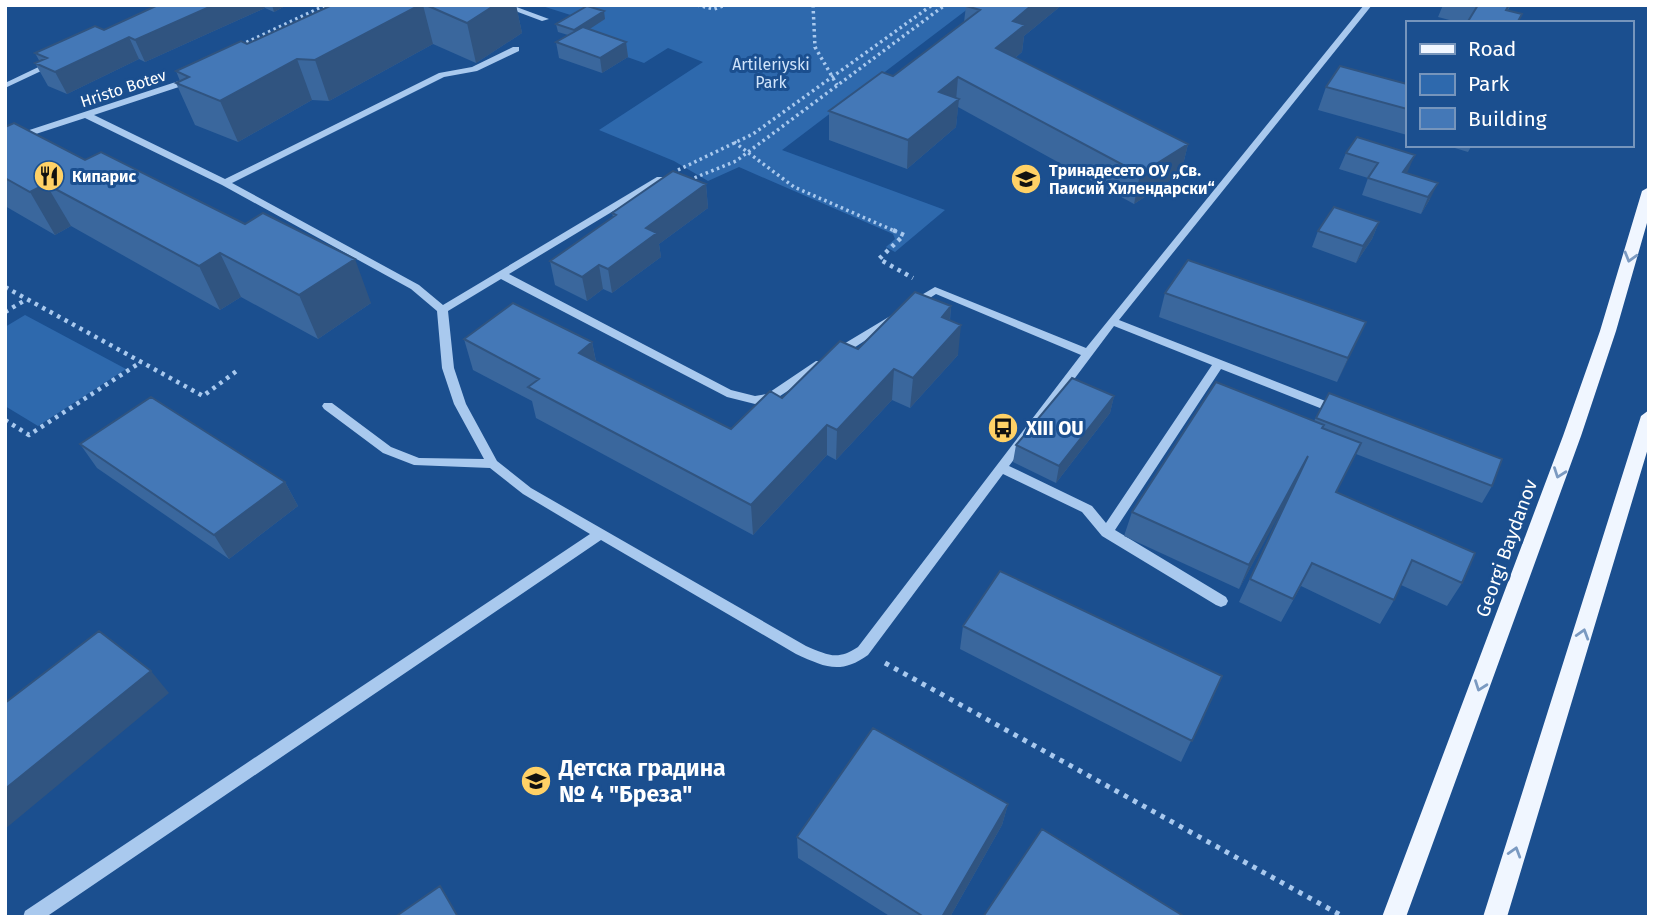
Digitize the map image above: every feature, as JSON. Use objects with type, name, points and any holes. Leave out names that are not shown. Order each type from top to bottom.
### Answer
[{"type":"main road","name":"Georgi Baydanov","points":[[1394,917],[1572,436],[1608,331],[1649,191]]},
{"type":"main road","points":[[1495,917],[1649,416]]},
{"type":"street","points":[[503,5],[545,19]]},
{"type":"street","points":[[87,115],[225,183],[415,286],[442,310],[448,368],[460,404],[493,464],[527,491],[801,650],[834,664],[851,662],[863,652],[1087,353],[1368,5]]},
{"type":"street","points":[[225,183],[442,75],[474,69],[516,49]]},
{"type":"street","points":[[5,86],[67,57]]},
{"type":"street","name":"Hristo Botev","points":[[5,141],[202,76]]},
{"type":"street","points":[[442,310],[660,179]]},
{"type":"street","points":[[500,274],[727,393],[755,400],[769,397],[935,290],[1087,353]]},
{"type":"street","points":[[1112,321],[1329,407]]},
{"type":"street","points":[[1108,532],[1219,363]]},
{"type":"street","points":[[328,406],[387,450],[418,462],[493,464]]},
{"type":"street","points":[[1002,467],[1087,509],[1108,532],[1221,601]]},
{"type":"street","points":[[32,917],[601,533]]},
{"type":"path","points":[[697,5],[708,9],[726,5]]},
{"type":"path","points":[[813,5],[815,47],[837,85]]},
{"type":"path","points":[[660,179],[752,134],[932,5]]},
{"type":"path","points":[[937,5],[944,6]]},
{"type":"path","points":[[660,179],[687,181],[736,161],[944,6]]},
{"type":"path","points":[[734,142],[794,187],[904,235],[879,259],[935,290]]},
{"type":"path","points":[[5,287],[203,396],[239,370]]},
{"type":"path","points":[[5,312],[27,299]]},
{"type":"path","points":[[5,420],[29,435],[141,362]]},
{"type":"path","points":[[863,652],[1344,917]]},
{"type":"green space","name":"Artileriyski Park","points":[[539,5],[973,5],[782,150],[945,210],[895,252],[886,247],[895,239],[893,234],[739,167],[708,181],[674,161],[599,130],[703,62],[668,48],[644,63],[585,42],[580,18]]},
{"type":"green space","points":[[25,315],[126,369],[38,426],[5,406],[5,327]]},
{"type":"building","points":[[158,5],[214,5],[135,40],[129,37],[55,72],[35,63],[47,58],[35,53],[95,26],[104,30]]},
{"type":"building","points":[[332,5],[420,5],[315,60],[297,59],[220,101],[176,83],[189,77],[176,71],[241,41],[247,44]]},
{"type":"building","points":[[426,5],[495,5],[467,23]]},
{"type":"building","points":[[967,5],[1032,5],[1013,21],[1025,25],[996,48],[1188,144],[1140,174],[958,77],[939,92],[959,99],[908,140],[829,111],[882,72],[893,76],[980,10]]},
{"type":"building","points":[[1478,5],[1509,5],[1506,10],[1522,14],[1518,21],[1468,21]]},
{"type":"building","points":[[587,6],[604,11],[574,30],[556,24]]},
{"type":"building","points":[[583,27],[626,42],[600,58],[556,42]]},
{"type":"building","points":[[1340,66],[1406,84],[1406,109],[1326,87]]},
{"type":"building","points":[[14,123],[85,160],[101,152],[245,224],[263,213],[355,259],[299,295],[220,253],[199,266],[46,184],[30,192],[5,178],[5,127]]},
{"type":"building","points":[[1357,137],[1415,155],[1403,172],[1438,183],[1428,197],[1368,178],[1378,163],[1346,153]]},
{"type":"building","points":[[673,171],[706,184],[646,228],[657,233],[608,269],[599,265],[582,277],[550,261],[616,215],[612,213]]},
{"type":"building","points":[[1334,207],[1379,222],[1363,246],[1318,231]]},
{"type":"building","points":[[1188,260],[1366,322],[1348,358],[1165,293]]},
{"type":"building","points":[[915,292],[951,306],[942,317],[961,325],[913,378],[894,369],[837,430],[827,425],[751,505],[528,387],[539,379],[464,339],[513,303],[592,342],[579,353],[731,429],[770,391],[782,398],[840,341],[858,349]]},
{"type":"building","points":[[1072,378],[1114,396],[1059,466],[1016,445]]},
{"type":"building","points":[[1216,382],[1324,425],[1322,428],[1361,443],[1336,492],[1475,553],[1462,583],[1412,560],[1394,600],[1312,563],[1293,599],[1250,579],[1308,456],[1249,565],[1132,512]]},
{"type":"building","points":[[1329,393],[1502,459],[1492,486],[1316,418]]},
{"type":"building","points":[[151,397],[285,482],[214,535],[80,444]]},
{"type":"building","points":[[1000,571],[1222,676],[1192,741],[963,626]]},
{"type":"building","points":[[99,631],[151,671],[5,789],[5,703]]},
{"type":"building","points":[[873,728],[1008,804],[942,917],[924,917],[797,837]]},
{"type":"building","points":[[1042,829],[1185,917],[983,917]]},
{"type":"building","points":[[440,886],[458,917],[395,917]]},
{"type":"place","name":"Кипарис","points":[[49,176]]},
{"type":"place","name":"Тринадесето ОУ „Св. Паисий Хилендарски“","points":[[1026,179]]},
{"type":"place","name":"XIII OU","points":[[1003,428]]},
{"type":"place","name":"Детска градина № 4 \"Бреза\"","points":[[536,781]]}]
